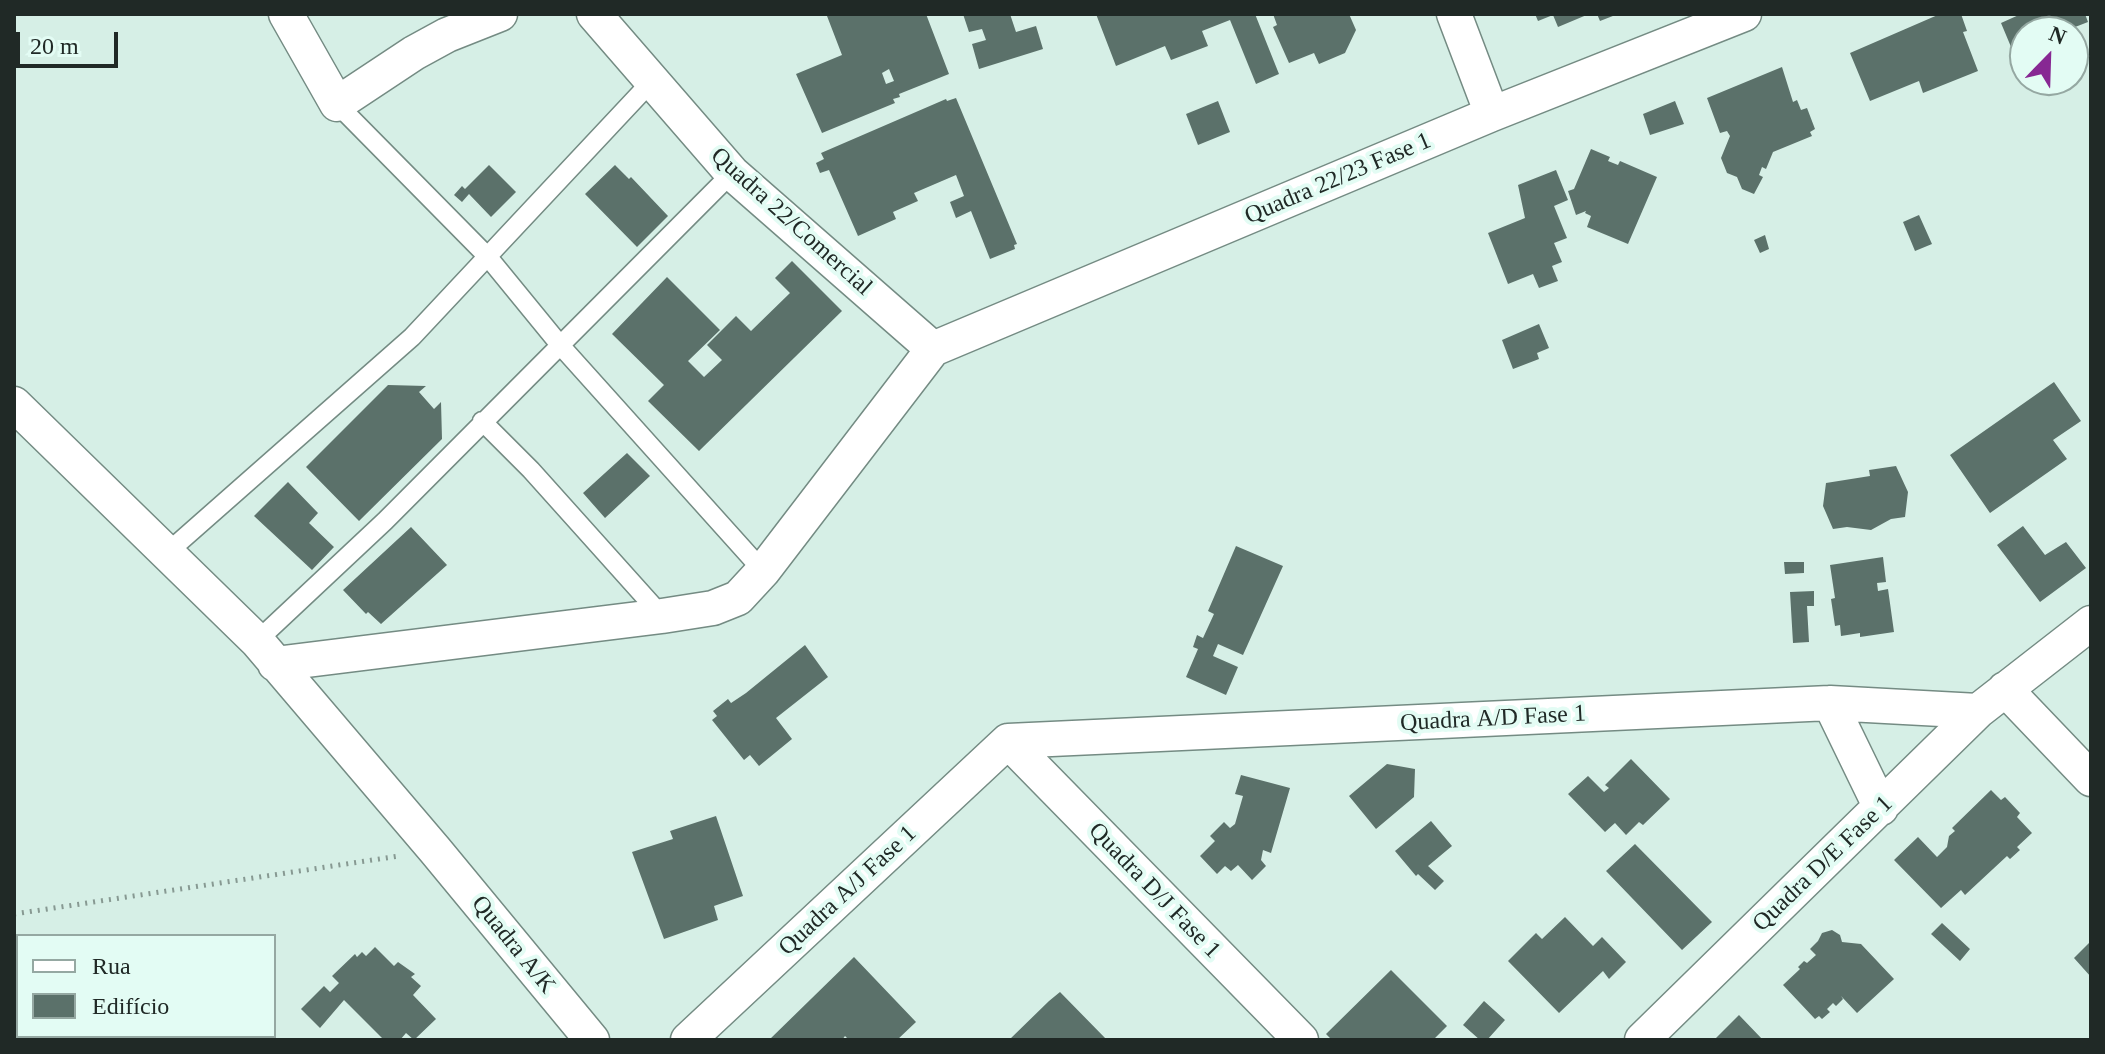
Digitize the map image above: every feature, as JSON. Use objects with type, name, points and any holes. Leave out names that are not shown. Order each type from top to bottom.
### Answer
[{"type":"street","points":[[286,14],[337,104],[436,41],[500,14]]},
{"type":"street","name":"Quadra 22/Comercial","points":[[594,14],[732,173],[933,349]]},
{"type":"street","points":[[1454,14],[1492,114]]},
{"type":"street","name":"Quadra 22/23 Fase 1","points":[[933,349],[1492,114],[1744,14]]},
{"type":"street","points":[[266,653],[662,616],[713,608],[738,598],[763,571],[933,349]]},
{"type":"street","name":"Quadra A/K","points":[[14,404],[168,552],[266,653],[592,1040]]},
{"type":"street","name":"Quadra D/E Fase 1","points":[[1642,1040],[1978,711],[2091,623]]},
{"type":"street","points":[[2005,689],[2091,779]]},
{"type":"street","points":[[1830,703],[1881,808]]},
{"type":"street","name":"Quadra A/D Fase 1","points":[[1008,741],[1830,703],[1978,711]]},
{"type":"street","name":"Quadra A/J Fase 1","points":[[688,1040],[1008,741]]},
{"type":"street","name":"Quadra D/J Fase 1","points":[[1008,741],[1301,1040]]},
{"type":"lane","points":[[168,552],[412,337],[651,82]]},
{"type":"lane","points":[[337,104],[488,257],[560,345],[763,571]]},
{"type":"lane","points":[[266,653],[385,521],[482,421],[732,173]]},
{"type":"lane","points":[[482,421],[531,470],[662,616]]},
{"type":"path","points":[[14,914],[435,850]]},
{"type":"building","points":[[926,14],[949,74],[899,94],[900,97],[893,99],[895,103],[822,133],[796,74],[842,55],[827,16]],"holes":[[[889,69],[894,81],[886,84],[882,73]]]},
{"type":"building","points":[[963,14],[1010,14],[1016,32],[1036,26],[1043,49],[979,69],[972,44],[986,40],[982,29],[969,32]]},
{"type":"building","points":[[1096,14],[1255,14],[1279,74],[1256,84],[1230,20],[1202,31],[1208,46],[1171,60],[1165,46],[1116,66]]},
{"type":"building","points":[[1273,14],[1349,14],[1356,30],[1345,53],[1319,64],[1314,53],[1289,63],[1273,27],[1277,25]]},
{"type":"building","points":[[1535,14],[1589,14],[1558,27],[1553,15],[1538,21]]},
{"type":"building","points":[[1597,14],[1618,14],[1600,21]]},
{"type":"building","points":[[1940,14],[1961,14],[1967,31],[1963,32],[1978,71],[1923,93],[1919,81],[1870,101],[1850,53]]},
{"type":"building","points":[[2085,14],[2086,16],[2017,16]]},
{"type":"building","points":[[2009,19],[2009,42],[2001,23]]},
{"type":"building","points":[[1782,67],[1793,102],[1797,100],[1801,110],[1807,108],[1815,129],[1810,132],[1812,136],[1773,152],[1766,169],[1762,167],[1759,175],[1763,177],[1754,194],[1742,189],[1737,177],[1727,173],[1721,158],[1730,136],[1727,131],[1720,133],[1707,98]]},
{"type":"building","points":[[956,98],[1017,244],[1014,245],[1015,249],[990,259],[971,211],[956,218],[950,202],[964,196],[956,175],[914,193],[918,201],[893,212],[896,219],[858,236],[829,170],[820,173],[816,163],[824,159],[821,153],[946,99]]},
{"type":"building","points":[[1218,101],[1230,132],[1198,145],[1186,114]]},
{"type":"building","points":[[1675,101],[1684,124],[1650,135],[1643,114]]},
{"type":"building","points":[[1591,149],[1610,157],[1608,161],[1618,165],[1620,161],[1657,177],[1628,244],[1587,227],[1591,216],[1586,211],[1576,215],[1568,191],[1574,189]]},
{"type":"building","points":[[489,165],[516,192],[491,217],[469,194],[462,202],[454,195],[462,186],[465,189]]},
{"type":"building","points":[[615,165],[629,179],[631,177],[668,216],[637,247],[585,194]]},
{"type":"building","points":[[1556,170],[1568,200],[1554,206],[1567,238],[1554,243],[1562,262],[1552,266],[1558,281],[1539,288],[1533,274],[1508,284],[1488,233],[1525,218],[1518,185]]},
{"type":"building","points":[[1919,215],[1932,244],[1915,251],[1903,222]]},
{"type":"building","points":[[1765,235],[1769,249],[1760,253],[1754,240]]},
{"type":"building","points":[[792,261],[842,311],[699,451],[648,401],[664,385],[612,334],[667,277],[720,330],[688,361],[704,377],[722,360],[707,345],[736,316],[751,331],[790,293],[775,278]]},
{"type":"building","points":[[1539,324],[1549,348],[1537,353],[1539,359],[1513,369],[1502,340]]},
{"type":"building","points":[[2054,382],[2081,421],[2053,440],[2067,459],[1990,513],[1950,455]]},
{"type":"building","points":[[388,385],[426,386],[419,392],[434,409],[441,402],[442,439],[359,521],[306,467]]},
{"type":"building","points":[[627,453],[650,476],[605,518],[583,493]]},
{"type":"building","points":[[1896,466],[1908,492],[1905,517],[1891,519],[1871,530],[1833,529],[1823,506],[1826,483],[1870,476],[1869,470]]},
{"type":"building","points":[[288,482],[318,513],[309,523],[334,547],[312,570],[254,516]]},
{"type":"building","points":[[2023,526],[2045,555],[2066,542],[2086,568],[2040,602],[1997,545]]},
{"type":"building","points":[[411,527],[447,565],[381,624],[368,612],[366,614],[343,590]]},
{"type":"building","points":[[1236,546],[1283,566],[1243,655],[1218,644],[1213,656],[1238,667],[1226,695],[1186,677],[1198,649],[1193,647],[1197,635],[1203,638],[1214,614],[1208,611]]},
{"type":"building","points":[[1883,557],[1886,582],[1877,583],[1878,591],[1888,589],[1894,632],[1860,637],[1860,633],[1841,636],[1840,625],[1835,626],[1830,565]]},
{"type":"building","points":[[1784,562],[1804,562],[1804,573],[1785,574]]},
{"type":"building","points":[[1814,591],[1814,606],[1807,606],[1809,642],[1793,643],[1790,592]]},
{"type":"building","points":[[805,645],[828,677],[776,718],[792,739],[759,766],[750,755],[744,760],[712,720],[717,716],[713,711],[728,699],[731,703],[746,693]]},
{"type":"building","points":[[1631,759],[1670,799],[1643,825],[1639,822],[1626,835],[1615,823],[1605,832],[1568,794],[1588,776],[1604,792],[1609,788],[1605,785]]},
{"type":"building","points":[[1387,764],[1415,769],[1414,797],[1376,829],[1349,796]]},
{"type":"building","points":[[1241,775],[1290,788],[1271,853],[1263,850],[1261,860],[1266,866],[1252,880],[1238,865],[1231,871],[1225,866],[1217,874],[1200,856],[1215,841],[1210,836],[1224,822],[1230,828],[1235,824],[1243,796],[1235,794]]},
{"type":"building","points":[[1991,790],[2001,800],[2005,797],[2020,813],[2017,817],[2032,833],[2017,847],[2020,850],[2010,859],[2007,856],[1965,895],[1961,890],[1941,908],[1894,860],[1918,837],[1937,857],[1947,847],[1949,836],[1955,831],[1952,828]]},
{"type":"building","points":[[716,816],[743,896],[714,906],[718,920],[664,939],[632,852],[673,839],[670,831]]},
{"type":"building","points":[[1431,821],[1452,846],[1428,866],[1444,881],[1435,890],[1418,874],[1416,876],[1395,851]]},
{"type":"building","points":[[1635,844],[1712,922],[1682,950],[1606,871]]},
{"type":"building","points":[[1565,917],[1593,946],[1602,937],[1626,962],[1609,979],[1603,971],[1559,1013],[1508,961],[1536,933],[1542,939]]},
{"type":"building","points":[[1942,923],[1970,949],[1960,961],[1931,934]]},
{"type":"building","points":[[1832,930],[1840,935],[1842,942],[1861,944],[1894,979],[1857,1013],[1841,996],[1843,999],[1836,1006],[1833,1003],[1827,1009],[1830,1012],[1822,1019],[1819,1016],[1815,1019],[1783,985],[1804,961],[1807,963],[1816,955],[1810,949],[1822,933]]},
{"type":"building","points":[[2091,941],[2091,977],[2074,958]]},
{"type":"building","points":[[375,947],[394,966],[398,962],[415,974],[411,977],[421,986],[413,995],[436,1019],[414,1040],[406,1033],[400,1040],[384,1040],[344,1000],[320,1028],[301,1009],[324,986],[330,992],[339,983],[332,976],[355,954],[357,957],[362,952],[366,956]]},
{"type":"building","points":[[854,957],[916,1022],[897,1040],[849,1040],[845,1036],[842,1040],[769,1040]]},
{"type":"building","points":[[1391,970],[1447,1026],[1433,1040],[1332,1040],[1326,1034]]},
{"type":"building","points":[[1060,992],[1107,1040],[1009,1040],[1049,1001]]},
{"type":"building","points":[[1484,1001],[1505,1020],[1487,1040],[1480,1040],[1463,1025]]},
{"type":"building","points":[[1739,1015],[1763,1040],[1714,1040]]}]
